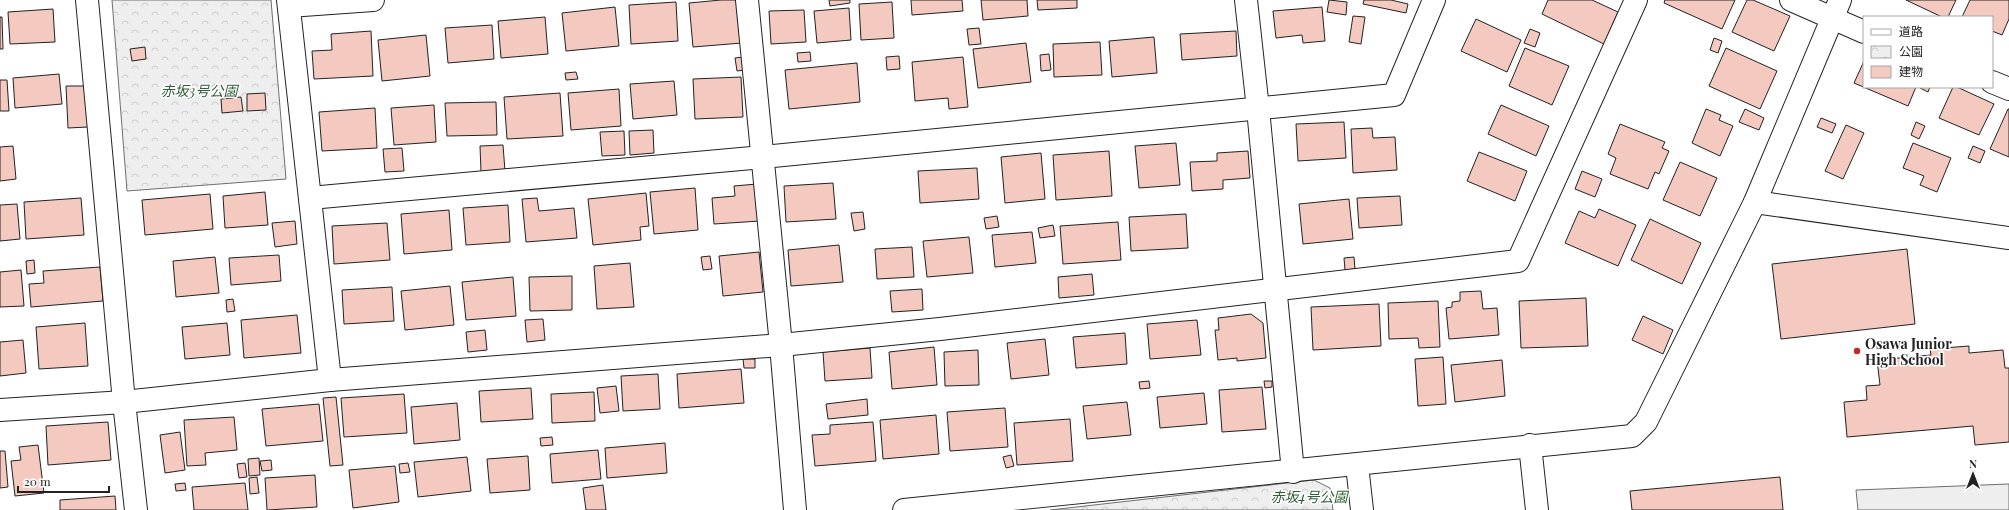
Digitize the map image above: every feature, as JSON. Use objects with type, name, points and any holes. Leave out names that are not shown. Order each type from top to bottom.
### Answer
[{"type":"street","points":[[87,0],[124,402],[136,510]]},
{"type":"street","points":[[330,380],[288,3],[373,0]]},
{"type":"street","points":[[747,0],[781,345],[795,510]]},
{"type":"street","points":[[1246,0],[1293,472]]},
{"type":"street","points":[[310,198],[763,157],[1394,95],[1434,0]]},
{"type":"street","points":[[0,410],[124,402],[330,380],[781,345],[940,329],[1518,261],[1636,0]]},
{"type":"street","points":[[1791,0],[1836,10],[1863,31]]},
{"type":"street","points":[[904,510],[1293,472],[1530,445],[1632,436],[1646,422],[1754,202],[1836,10]]},
{"type":"street","points":[[1993,82],[2009,89]]},
{"type":"street","points":[[1754,202],[2009,238]]},
{"type":"street","points":[[1530,445],[1537,510]]},
{"type":"street","points":[[1357,465],[1362,510]]},
{"type":"green space","name":"赤坂3号公園","points":[[112,0],[271,0],[286,179],[127,191]]},
{"type":"green space","name":"赤坂4号公園","points":[[1314,480],[1330,488],[1333,510],[1050,510]]},
{"type":"green space","points":[[2009,484],[2009,510],[1858,510],[1856,490]]},
{"type":"building","points":[[738,0],[742,43],[693,47],[689,3]]},
{"type":"building","points":[[829,0],[850,0],[850,3],[830,6]]},
{"type":"building","points":[[911,0],[962,0],[963,11],[912,15]]},
{"type":"building","points":[[981,0],[1027,0],[1028,16],[983,20]]},
{"type":"building","points":[[1037,0],[1077,0],[1077,8],[1038,10]]},
{"type":"building","points":[[1329,0],[1347,2],[1346,15],[1327,12]]},
{"type":"building","points":[[1364,0],[1391,0],[1408,4],[1406,13],[1363,4]]},
{"type":"building","points":[[1548,0],[1592,0],[1618,12],[1604,44],[1542,14]]},
{"type":"building","points":[[1665,0],[1735,0],[1722,29],[1664,3]]},
{"type":"building","points":[[1747,0],[1753,0],[1790,16],[1774,51],[1732,32]]},
{"type":"building","points":[[1906,0],[1956,0],[1948,16],[1940,16]]},
{"type":"building","points":[[1970,0],[2009,0],[2009,19],[2002,35],[1993,31],[1993,16],[1962,16]]},
{"type":"building","points":[[676,2],[678,41],[631,44],[629,5]]},
{"type":"building","points":[[892,2],[894,38],[861,40],[859,4]]},
{"type":"building","points":[[615,7],[619,46],[566,51],[562,13]]},
{"type":"building","points":[[1322,7],[1325,41],[1303,43],[1302,35],[1276,38],[1273,11]]},
{"type":"building","points":[[849,8],[851,40],[817,43],[814,11]]},
{"type":"building","points":[[53,9],[55,42],[10,44],[8,12]]},
{"type":"building","points":[[804,10],[806,42],[771,44],[769,11]]},
{"type":"building","points":[[1353,16],[1365,17],[1361,44],[1349,42]]},
{"type":"building","points":[[0,17],[2,17],[3,49],[0,49]]},
{"type":"building","points":[[545,17],[548,54],[501,58],[498,21]]},
{"type":"building","points":[[1476,19],[1521,40],[1507,72],[1461,51]]},
{"type":"building","points":[[492,25],[494,59],[448,63],[445,28]]},
{"type":"building","points":[[979,28],[981,44],[969,45],[967,29]]},
{"type":"building","points":[[1530,29],[1540,33],[1535,47],[1524,43]]},
{"type":"building","points":[[371,31],[373,76],[314,79],[312,51],[332,50],[331,34]]},
{"type":"building","points":[[1236,31],[1237,56],[1182,60],[1180,34]]},
{"type":"building","points":[[426,35],[430,76],[382,81],[378,40]]},
{"type":"building","points":[[1154,37],[1157,73],[1112,77],[1109,41]]},
{"type":"building","points":[[1714,38],[1722,41],[1718,53],[1710,50]]},
{"type":"building","points":[[1100,42],[1102,75],[1054,77],[1053,44]]},
{"type":"building","points":[[1026,43],[1031,82],[978,88],[973,49]]},
{"type":"building","points":[[145,47],[146,59],[132,61],[130,49]]},
{"type":"building","points":[[1525,48],[1569,66],[1552,105],[1509,86]]},
{"type":"building","points":[[1726,48],[1777,71],[1760,109],[1709,86]]},
{"type":"building","points":[[810,52],[811,61],[798,62],[797,53]]},
{"type":"building","points":[[1049,54],[1051,70],[1041,71],[1040,55]]},
{"type":"building","points":[[899,56],[900,69],[887,70],[886,57]]},
{"type":"building","points":[[743,57],[745,70],[737,71],[735,58]]},
{"type":"building","points":[[963,57],[968,107],[949,109],[948,98],[915,101],[912,62]]},
{"type":"building","points":[[857,63],[860,102],[789,109],[785,70]]},
{"type":"building","points":[[1863,63],[1863,87],[1854,83]]},
{"type":"building","points":[[576,72],[578,79],[566,80],[565,73]]},
{"type":"building","points":[[59,74],[62,104],[15,108],[13,78]]},
{"type":"building","points":[[741,77],[743,117],[695,119],[693,79]]},
{"type":"building","points":[[0,80],[7,80],[9,111],[0,111]]},
{"type":"building","points":[[674,81],[677,115],[633,119],[630,84]]},
{"type":"building","points":[[66,86],[86,86],[88,127],[68,128]]},
{"type":"building","points":[[1866,88],[1916,88],[1908,106]]},
{"type":"building","points":[[1920,88],[1930,88],[1928,92]]},
{"type":"building","points":[[1953,88],[1959,88],[1994,104],[1979,135],[1939,118]]},
{"type":"building","points":[[619,89],[621,126],[571,130],[568,93]]},
{"type":"building","points":[[265,93],[266,110],[247,111],[247,94]]},
{"type":"building","points":[[560,93],[563,136],[507,139],[504,97]]},
{"type":"building","points":[[241,97],[243,111],[222,113],[221,99]]},
{"type":"building","points":[[496,102],[497,135],[447,136],[445,103]]},
{"type":"building","points":[[434,105],[436,142],[394,145],[391,108]]},
{"type":"building","points":[[1501,105],[1549,126],[1536,156],[1488,134]]},
{"type":"building","points":[[375,108],[377,148],[322,151],[319,112]]},
{"type":"building","points":[[1706,109],[1721,115],[1719,120],[1733,126],[1720,156],[1692,143]]},
{"type":"building","points":[[1745,109],[1764,118],[1759,130],[1739,122]]},
{"type":"building","points":[[2009,109],[2009,157],[1990,149]]},
{"type":"building","points":[[1821,118],[1836,124],[1832,133],[1817,127]]},
{"type":"building","points":[[1344,122],[1346,158],[1298,161],[1296,124]]},
{"type":"building","points":[[1916,122],[1925,126],[1919,139],[1911,135]]},
{"type":"building","points":[[1620,124],[1665,142],[1662,148],[1669,151],[1659,174],[1655,172],[1648,189],[1610,174],[1616,158],[1608,154]]},
{"type":"building","points":[[1846,125],[1864,133],[1843,179],[1825,171]]},
{"type":"building","points":[[1372,128],[1373,138],[1395,137],[1397,170],[1353,173],[1351,129]]},
{"type":"building","points":[[653,130],[654,153],[630,155],[629,131]]},
{"type":"building","points":[[624,131],[625,155],[602,156],[600,132]]},
{"type":"building","points":[[1176,143],[1180,185],[1139,188],[1135,146]]},
{"type":"building","points":[[1913,143],[1951,158],[1937,192],[1920,185],[1924,176],[1903,168]]},
{"type":"building","points":[[503,145],[505,171],[481,172],[480,146]]},
{"type":"building","points":[[13,146],[16,179],[0,181],[0,147]]},
{"type":"building","points":[[1973,146],[1985,151],[1980,163],[1968,158]]},
{"type":"building","points":[[402,148],[404,171],[385,172],[383,149]]},
{"type":"building","points":[[1109,151],[1112,196],[1056,200],[1053,155]]},
{"type":"building","points":[[1248,151],[1250,178],[1223,180],[1223,189],[1192,191],[1190,162],[1217,161],[1217,153]]},
{"type":"building","points":[[1479,152],[1527,171],[1515,201],[1467,181]]},
{"type":"building","points":[[1041,153],[1045,199],[1005,203],[1001,157]]},
{"type":"building","points":[[1680,162],[1717,178],[1700,216],[1663,200]]},
{"type":"building","points":[[977,168],[979,199],[920,203],[918,171]]},
{"type":"building","points":[[1582,171],[1602,179],[1595,197],[1575,189]]},
{"type":"building","points":[[833,183],[836,219],[786,222],[784,186]]},
{"type":"building","points":[[757,184],[760,221],[714,224],[712,198],[735,196],[734,186]]},
{"type":"building","points":[[695,188],[698,230],[654,234],[650,192]]},
{"type":"building","points":[[265,192],[268,225],[225,228],[223,196]]},
{"type":"building","points":[[646,193],[649,226],[640,227],[641,240],[593,245],[588,199]]},
{"type":"building","points":[[210,194],[213,229],[145,235],[142,200]]},
{"type":"building","points":[[1400,196],[1402,225],[1359,228],[1357,198]]},
{"type":"building","points":[[81,198],[84,235],[26,239],[24,202]]},
{"type":"building","points":[[537,198],[539,211],[574,208],[577,238],[526,242],[522,199]]},
{"type":"building","points":[[1349,199],[1353,239],[1303,244],[1299,204]]},
{"type":"building","points":[[17,204],[20,239],[0,241],[0,205]]},
{"type":"building","points":[[508,205],[510,242],[466,245],[463,208]]},
{"type":"building","points":[[1599,209],[1636,225],[1618,266],[1565,243],[1579,211],[1595,218]]},
{"type":"building","points":[[449,210],[452,250],[404,254],[401,214]]},
{"type":"building","points":[[863,212],[865,229],[854,231],[851,213]]},
{"type":"building","points":[[1186,214],[1188,248],[1131,251],[1129,217]]},
{"type":"building","points":[[997,216],[999,227],[986,229],[984,218]]},
{"type":"building","points":[[1650,219],[1701,243],[1682,284],[1631,260]]},
{"type":"building","points":[[295,221],[297,244],[275,247],[272,223]]},
{"type":"building","points":[[1118,222],[1121,260],[1063,264],[1060,226]]},
{"type":"building","points":[[387,223],[390,260],[334,264],[332,226]]},
{"type":"building","points":[[1053,225],[1055,236],[1040,238],[1038,228]]},
{"type":"building","points":[[1032,232],[1036,263],[995,267],[992,235]]},
{"type":"building","points":[[969,237],[973,273],[927,277],[923,241]]},
{"type":"building","points":[[839,245],[843,282],[791,286],[788,250]]},
{"type":"building","points":[[912,247],[914,277],[877,279],[875,249]]},
{"type":"building","points":[[1907,249],[1915,324],[1781,339],[1772,264]]},
{"type":"building","points":[[759,252],[763,292],[723,296],[719,256]]},
{"type":"building","points":[[279,255],[281,281],[231,285],[229,258]]},
{"type":"building","points":[[710,256],[712,269],[703,270],[701,257]]},
{"type":"building","points":[[215,257],[219,293],[176,297],[173,261]]},
{"type":"building","points":[[1354,257],[1355,269],[1345,270],[1344,258]]},
{"type":"building","points":[[34,260],[35,273],[27,274],[26,261]]},
{"type":"building","points":[[630,263],[634,307],[597,309],[594,266]]},
{"type":"building","points":[[100,267],[103,301],[31,307],[29,284],[44,283],[43,271]]},
{"type":"building","points":[[21,270],[24,306],[0,307],[0,272]]},
{"type":"building","points":[[1092,274],[1094,295],[1059,298],[1058,277]]},
{"type":"building","points":[[572,276],[572,310],[530,311],[529,277]]},
{"type":"building","points":[[513,277],[516,316],[466,320],[462,282]]},
{"type":"building","points":[[450,286],[454,325],[405,330],[401,291]]},
{"type":"building","points":[[392,287],[394,321],[344,324],[342,290]]},
{"type":"building","points":[[922,289],[923,310],[892,312],[890,291]]},
{"type":"building","points":[[1481,291],[1483,309],[1497,308],[1499,335],[1449,339],[1446,308],[1452,307],[1452,302],[1460,301],[1460,292]]},
{"type":"building","points":[[1586,298],[1588,346],[1521,348],[1519,301]]},
{"type":"building","points":[[233,299],[235,311],[227,312],[226,300]]},
{"type":"building","points":[[1438,301],[1440,347],[1419,348],[1418,338],[1389,339],[1388,303]]},
{"type":"building","points":[[1379,304],[1381,346],[1313,350],[1311,307]]},
{"type":"building","points":[[1251,314],[1263,323],[1266,358],[1237,361],[1237,358],[1218,360],[1215,330],[1219,330],[1218,318]]},
{"type":"building","points":[[297,315],[301,353],[244,358],[241,320]]},
{"type":"building","points":[[1643,316],[1673,330],[1663,354],[1632,340]]},
{"type":"building","points":[[543,319],[545,340],[527,342],[525,320]]},
{"type":"building","points":[[1197,320],[1201,355],[1150,359],[1147,324]]},
{"type":"building","points":[[85,323],[88,366],[39,369],[36,327]]},
{"type":"building","points":[[227,323],[230,355],[185,359],[182,327]]},
{"type":"building","points":[[485,330],[487,350],[468,352],[466,332]]},
{"type":"building","points":[[1125,333],[1127,364],[1076,368],[1073,337]]},
{"type":"building","points":[[1045,339],[1049,375],[1011,379],[1007,343]]},
{"type":"building","points":[[23,340],[26,373],[0,376],[0,342]]},
{"type":"building","points":[[1969,346],[1969,353],[2003,350],[2005,368],[2009,368],[2009,442],[1975,445],[1973,426],[1847,437],[1844,402],[1867,400],[1866,386],[1880,385],[1877,360],[1931,355],[1930,349]]},
{"type":"building","points":[[934,347],[937,385],[892,389],[889,352]]},
{"type":"building","points":[[870,348],[872,378],[825,381],[823,352]]},
{"type":"building","points":[[978,350],[979,385],[945,386],[944,352]]},
{"type":"building","points":[[1443,357],[1446,404],[1418,406],[1415,359]]},
{"type":"building","points":[[743,359],[755,359],[755,368],[744,368]]},
{"type":"building","points":[[1502,360],[1505,396],[1455,402],[1451,365]]},
{"type":"building","points":[[741,369],[744,403],[679,408],[677,374]]},
{"type":"building","points":[[658,374],[660,409],[623,411],[621,376]]},
{"type":"building","points":[[1149,381],[1150,388],[1140,389],[1139,382]]},
{"type":"building","points":[[1264,381],[1272,381],[1272,387],[1265,388]]},
{"type":"building","points":[[616,386],[619,411],[600,413],[597,388]]},
{"type":"building","points":[[1262,387],[1266,429],[1222,432],[1219,390]]},
{"type":"building","points":[[531,388],[533,419],[481,422],[479,391]]},
{"type":"building","points":[[594,392],[595,421],[552,423],[551,394]]},
{"type":"building","points":[[1204,393],[1207,424],[1160,428],[1157,397]]},
{"type":"building","points":[[404,394],[407,433],[344,437],[341,398]]},
{"type":"building","points":[[336,397],[343,465],[330,466],[323,398]]},
{"type":"building","points":[[867,399],[868,415],[828,419],[826,404]]},
{"type":"building","points":[[1127,402],[1131,435],[1087,439],[1083,406]]},
{"type":"building","points":[[457,403],[460,440],[414,444],[411,407]]},
{"type":"building","points":[[319,404],[323,441],[266,446],[262,409]]},
{"type":"building","points":[[1005,408],[1008,447],[950,451],[947,412]]},
{"type":"building","points":[[936,415],[939,454],[883,459],[880,420]]},
{"type":"building","points":[[234,417],[237,450],[205,453],[206,465],[187,466],[184,420]]},
{"type":"building","points":[[1070,419],[1073,461],[1017,465],[1014,423]]},
{"type":"building","points":[[108,422],[111,460],[48,465],[46,426]]},
{"type":"building","points":[[873,422],[876,461],[815,466],[812,435],[830,434],[830,425]]},
{"type":"building","points":[[180,432],[185,470],[165,473],[160,435]]},
{"type":"building","points":[[552,437],[553,445],[541,446],[540,438]]},
{"type":"building","points":[[665,443],[667,473],[607,478],[605,448]]},
{"type":"building","points":[[38,445],[44,493],[15,496],[11,461],[21,460],[19,447]]},
{"type":"building","points":[[598,450],[601,479],[552,483],[550,454]]},
{"type":"building","points":[[0,451],[5,451],[8,487],[0,488]]},
{"type":"building","points":[[1011,455],[1014,466],[1006,468],[1003,457]]},
{"type":"building","points":[[528,456],[530,490],[490,493],[487,459]]},
{"type":"building","points":[[467,457],[471,491],[418,497],[414,462]]},
{"type":"building","points":[[259,458],[260,475],[249,476],[248,459]]},
{"type":"building","points":[[271,460],[272,470],[262,471],[260,461]]},
{"type":"building","points":[[245,463],[247,477],[239,478],[237,464]]},
{"type":"building","points":[[408,463],[410,472],[400,473],[399,464]]},
{"type":"building","points":[[395,466],[399,502],[353,508],[349,470]]},
{"type":"building","points":[[315,475],[317,507],[267,510],[265,478]]},
{"type":"building","points":[[257,477],[259,493],[250,494],[249,478]]},
{"type":"building","points":[[1780,477],[1783,510],[1632,510],[1630,491]]},
{"type":"building","points":[[185,483],[186,490],[176,491],[175,484]]},
{"type":"building","points":[[245,483],[248,510],[194,510],[192,487]]},
{"type":"building","points":[[603,485],[606,510],[586,510],[583,488]]},
{"type":"building","points":[[115,496],[116,510],[60,510],[60,500]]},
{"type":"place","name":"Osawa Junior High School","points":[[1857,351]]}]
